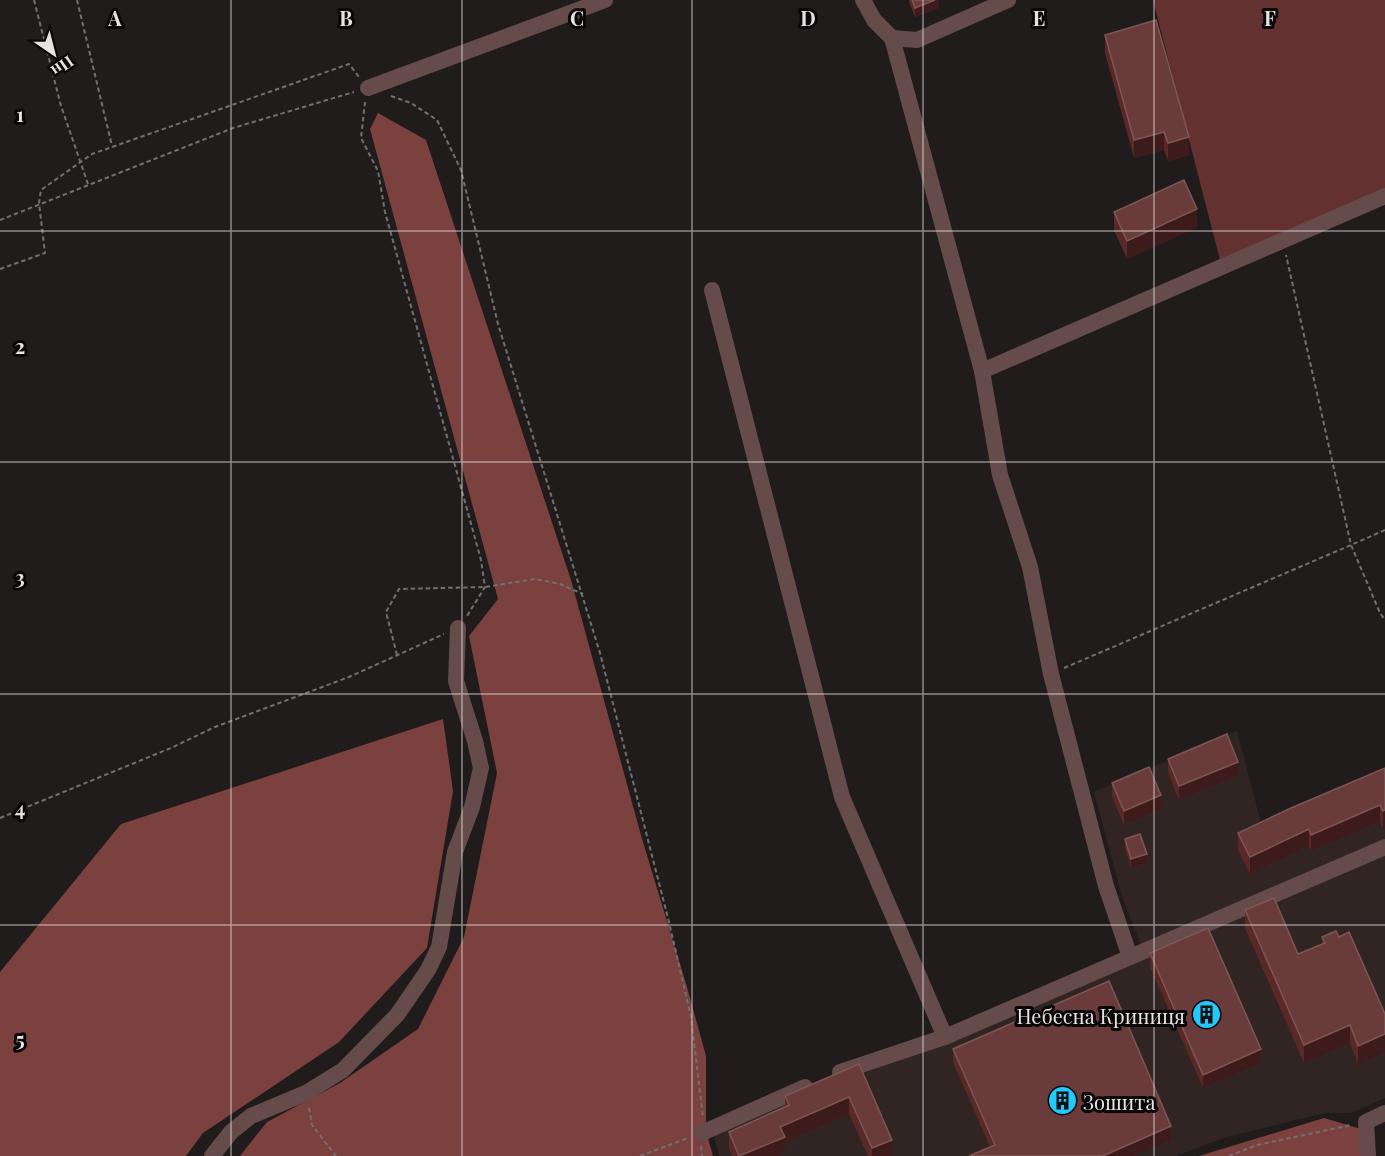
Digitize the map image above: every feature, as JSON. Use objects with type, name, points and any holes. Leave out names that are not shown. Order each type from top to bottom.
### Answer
[{"type":"street","points":[[368,88],[605,0]]},
{"type":"street","points":[[863,0],[874,20],[892,38],[982,371],[1000,475],[1030,567],[1051,674],[1106,886],[1130,957]]},
{"type":"street","points":[[892,38],[917,40],[1008,0]]},
{"type":"street","points":[[982,371],[1385,196]]},
{"type":"street","points":[[712,290],[842,797],[945,1037]]},
{"type":"street","points":[[212,1156],[231,1132],[251,1116],[306,1093],[343,1070],[397,1015],[428,970],[439,946],[455,852],[472,807],[481,768],[456,681],[458,628]]},
{"type":"street","points":[[702,1133],[823,1079],[945,1037],[1385,847]]},
{"type":"street","points":[[1368,1156],[1366,1122],[1385,1113]]},
{"type":"path","points":[[34,0],[61,106],[88,184]]},
{"type":"path","points":[[77,0],[113,147]]},
{"type":"path","points":[[0,269],[45,253],[39,203],[41,190],[92,154],[349,64]]},
{"type":"path","points":[[0,818],[171,748],[215,727],[349,677],[458,628],[484,587],[481,560],[385,212],[378,171],[361,138],[368,88]]},
{"type":"path","points":[[0,220],[233,128],[368,88],[411,103],[437,120],[448,139],[460,170],[498,324],[583,594],[668,918],[691,1017],[703,1108],[702,1156]]},
{"type":"path","points":[[1283,241],[1351,545],[1380,614],[1385,620]]},
{"type":"path","points":[[1051,674],[1385,530]]},
{"type":"path","points":[[398,656],[386,612],[399,589],[484,587],[512,580],[535,579],[560,584],[583,594]]},
{"type":"path","points":[[306,1093],[312,1125],[336,1156]]},
{"type":"path","points":[[1229,1156],[1257,1145],[1366,1122]]},
{"type":"path","points":[[640,1156],[702,1133]]},
{"type":"shaded area","points":[[1153,0],[1385,0],[1385,189],[1220,260]]},
{"type":"shaded area","points":[[378,113],[426,140],[571,580],[642,839],[706,1056],[706,1131],[713,1156],[240,1156],[267,1122],[340,1083],[418,1029],[464,937],[497,773],[469,636],[498,599],[370,129]]},
{"type":"shaded area","points":[[443,719],[453,791],[427,948],[339,1042],[203,1133],[186,1156],[0,1156],[0,972],[121,824]]},
{"type":"shaded area","points":[[1237,731],[1264,835],[1385,783],[1385,1098],[1351,1113],[1326,1113],[1287,1122],[1226,1137],[1176,1156],[719,1156],[714,1135],[856,1071],[856,1059],[961,1022],[1141,945],[1122,896],[1094,792]]},
{"type":"shaded area","points":[[1324,1118],[1361,1129],[1363,1156],[1199,1156]]},
{"type":"building","points":[[912,0],[935,0],[915,8]]},
{"type":"building","points":[[1156,20],[1189,137],[1168,143],[1164,132],[1134,140],[1105,35]]},
{"type":"building","points":[[1184,180],[1197,209],[1127,241],[1114,212]]},
{"type":"building","points":[[1227,734],[1238,762],[1179,786],[1168,759]]},
{"type":"building","points":[[1149,767],[1161,795],[1124,811],[1112,783]]},
{"type":"building","points":[[1385,768],[1385,810],[1383,811],[1380,805],[1311,835],[1309,829],[1250,857],[1238,833]]},
{"type":"building","points":[[1140,834],[1147,854],[1131,859],[1125,839]]},
{"type":"building","points":[[1274,898],[1298,954],[1325,943],[1322,937],[1336,931],[1339,937],[1349,932],[1385,1014],[1385,1034],[1358,1046],[1350,1025],[1304,1045],[1245,910]]},
{"type":"building","name":"Небесна Криниця","points":[[1208,928],[1261,1049],[1203,1075],[1150,953]]},
{"type":"building","name":"Зошита","points":[[1109,981],[1171,1126],[1103,1156],[969,1156],[995,1145],[953,1049]]},
{"type":"building","points":[[859,1064],[892,1140],[872,1148],[849,1097],[780,1127],[785,1137],[739,1156],[729,1132],[789,1105],[785,1096]]},
{"type":"place","name":"Небесна Криниця","points":[[1206,1015]]},
{"type":"place","name":"Зошита","points":[[1062,1101]]}]
